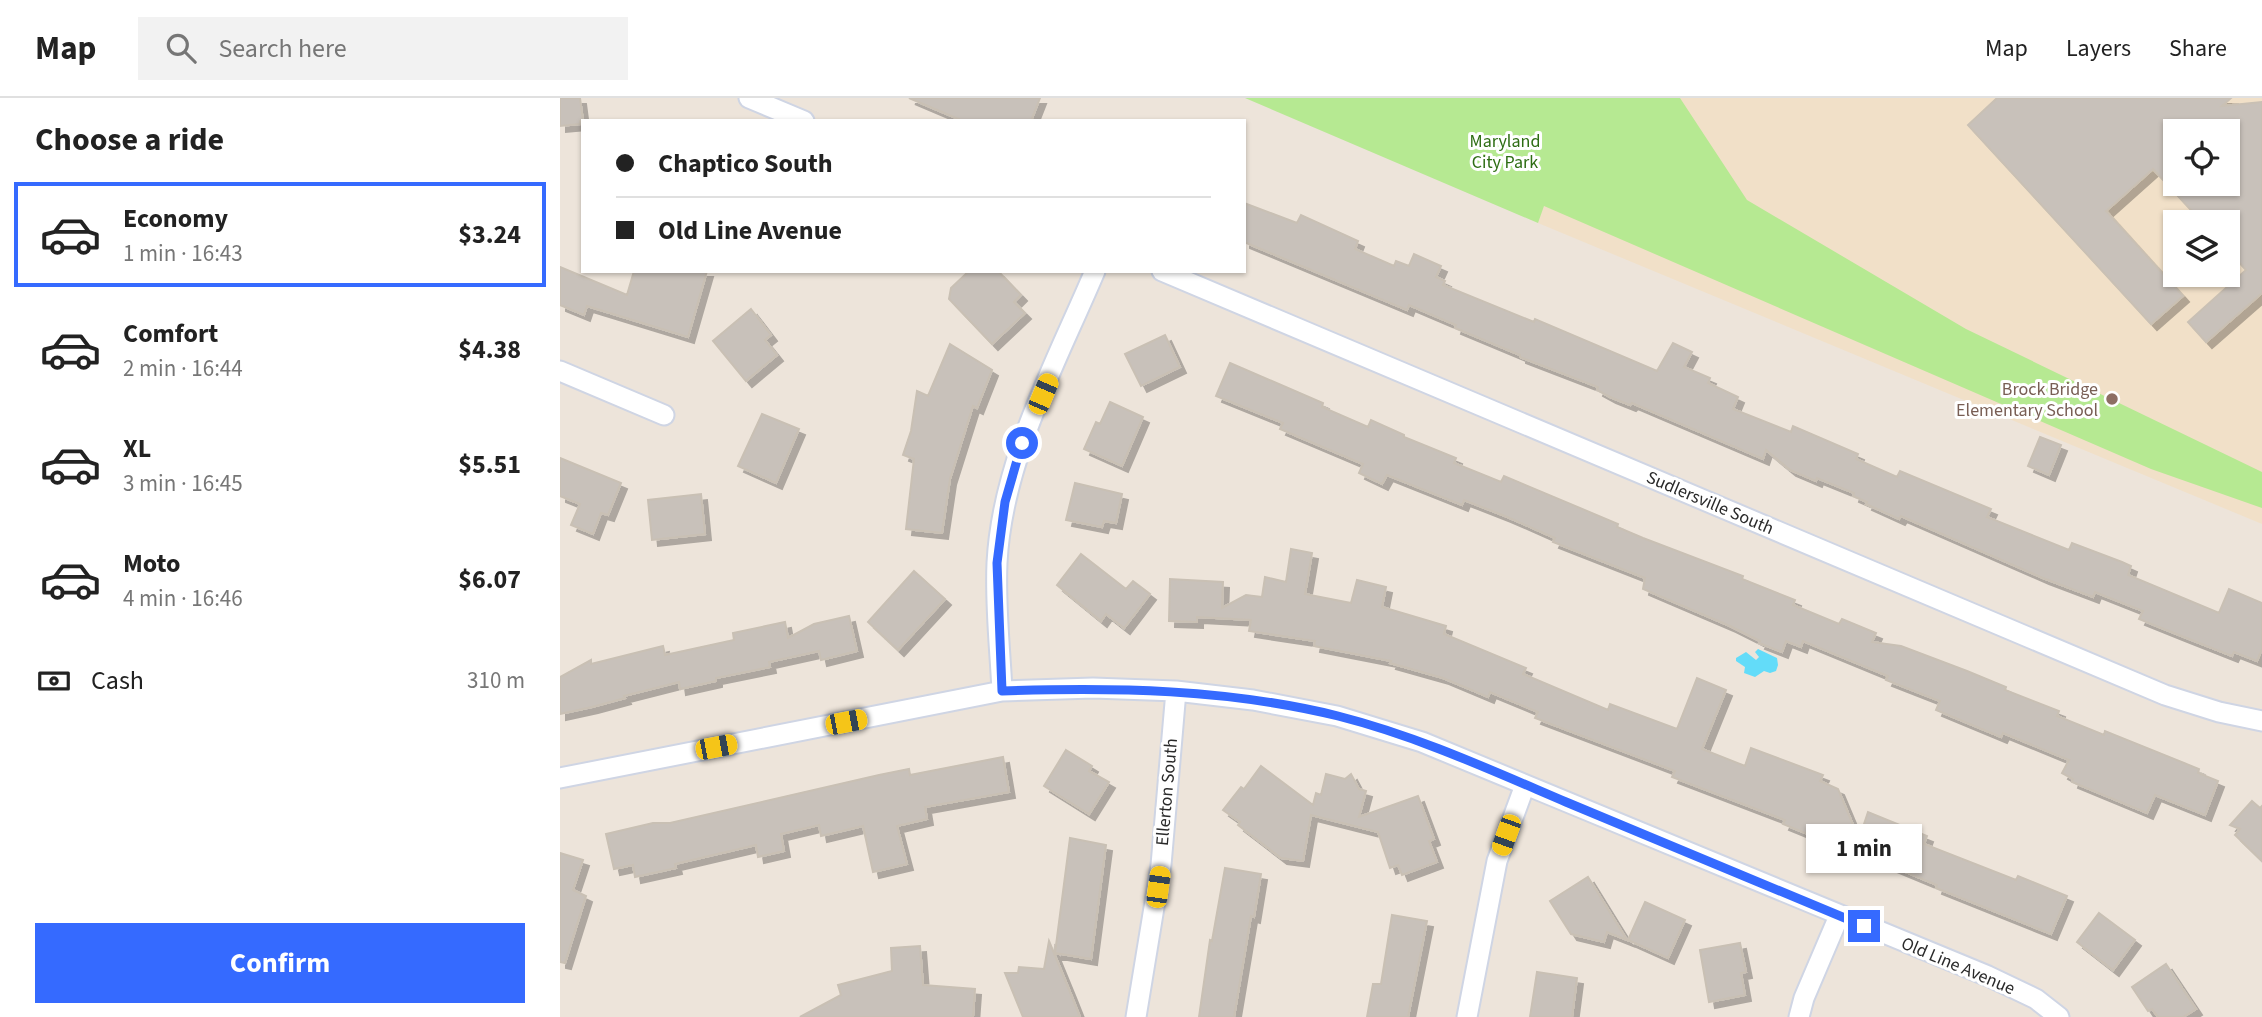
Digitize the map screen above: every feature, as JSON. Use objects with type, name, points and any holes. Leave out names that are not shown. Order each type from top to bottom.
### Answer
[{"type":"street","points":[[749,98],[799,119]]},
{"type":"street","points":[[1002,691],[997,563],[1005,502],[1022,443],[1095,273]]},
{"type":"street","name":"Sudlersville South","points":[[1167,273],[2165,695],[2218,712],[2262,721]]},
{"type":"street","points":[[560,371],[664,415]]},
{"type":"street","name":"Old Line Avenue","points":[[560,778],[1002,691],[1093,688],[1176,691],[1253,700],[1337,716],[1422,742],[1988,976],[2036,999],[2059,1017]]},
{"type":"street","name":"Ellerton South","points":[[1136,1017],[1161,865],[1176,691]]},
{"type":"street","points":[[1468,1017],[1497,861],[1525,785]]},
{"type":"street","points":[[1799,1017],[1804,998],[1839,916]]},
{"type":"shaded area","name":"Brock Bridge Elementary School","points":[[1577,98],[2262,98],[2262,524],[1538,223]]},
{"type":"green space","name":"Maryland City Park","points":[[1245,98],[1680,98],[1747,200],[1966,329],[2262,472],[2262,508],[2151,469],[1544,206],[1538,223]]},
{"type":"water","points":[[1758,649],[1777,658],[1776,671],[1764,671],[1755,677],[1744,673],[1745,667],[1736,661],[1736,658],[1746,652],[1756,660],[1759,657],[1755,652]]},
{"type":"building","points":[[560,98],[580,98],[583,119],[580,124],[560,126]]},
{"type":"building","points":[[909,98],[1040,98],[1032,119],[958,119]]},
{"type":"building","points":[[1997,98],[2231,98],[2222,106],[2262,102],[2262,293],[2206,342],[2188,322],[2227,287],[2240,287],[2240,275],[2246,270],[2240,263],[2240,210],[2191,210],[2178,196],[2240,196],[2240,119],[2163,119],[2163,180],[2153,169],[2106,211],[2163,274],[2163,287],[2175,287],[2183,296],[2151,324],[1968,125]]},
{"type":"building","points":[[1246,204],[1297,223],[1301,215],[1358,241],[1355,249],[1394,266],[1396,261],[1409,266],[1414,254],[1441,266],[1436,277],[1445,281],[1443,285],[1534,322],[1535,319],[1657,371],[1673,343],[1692,352],[1684,367],[1710,378],[1708,383],[1738,397],[1733,409],[1791,432],[1793,426],[1858,454],[1856,459],[1897,477],[1900,471],[1991,509],[1987,517],[2069,550],[2072,543],[2122,562],[2131,566],[2128,575],[2219,613],[2229,589],[2262,603],[2262,649],[2257,661],[2234,652],[2232,656],[2179,635],[2139,619],[2143,611],[2095,592],[2093,597],[1901,516],[1899,519],[1866,504],[1867,502],[1853,496],[1854,493],[1790,470],[1766,450],[1763,459],[1632,403],[1630,405],[1610,397],[1597,390],[1598,387],[1520,357],[1409,305],[1407,310],[1246,243]]},
{"type":"building","points":[[560,267],[627,295],[633,273],[706,273],[688,337],[587,306],[584,315],[560,305]]},
{"type":"building","points":[[967,273],[1000,273],[1021,295],[1014,302],[1025,313],[992,344],[949,299],[951,288]]},
{"type":"building","points":[[751,309],[771,335],[765,340],[777,355],[746,381],[713,341]]},
{"type":"building","points":[[1165,335],[1180,367],[1141,386],[1125,354]]},
{"type":"building","points":[[950,344],[992,370],[977,408],[973,406],[950,479],[942,533],[906,529],[914,459],[903,455],[911,431],[917,391],[928,396]]},
{"type":"building","points":[[1230,363],[1323,403],[1322,407],[1368,427],[1371,420],[1456,458],[1454,463],[1501,482],[1504,476],[1618,524],[1617,527],[1643,538],[1743,576],[1742,579],[1795,600],[1793,605],[1839,624],[1842,619],[1876,633],[1872,642],[1901,646],[1967,671],[2006,687],[2005,690],[2059,711],[2057,716],[2104,735],[2105,731],[2199,769],[2198,773],[2218,781],[2205,815],[2155,795],[2147,813],[2072,782],[2073,779],[2062,773],[2069,760],[2003,733],[2001,737],[1936,710],[1940,701],[1886,680],[1888,676],[1803,641],[1801,647],[1786,641],[1782,652],[1759,643],[1760,641],[1730,626],[1643,589],[1645,578],[1553,542],[1555,538],[1505,516],[1464,500],[1462,505],[1387,475],[1382,484],[1359,473],[1363,464],[1280,429],[1283,423],[1216,396]]},
{"type":"building","points":[[1110,402],[1143,417],[1122,466],[1084,449],[1096,422],[1100,424]]},
{"type":"building","points":[[762,414],[799,429],[776,483],[738,466]]},
{"type":"building","points":[[2040,437],[2061,445],[2049,475],[2028,466]]},
{"type":"building","points":[[560,458],[621,483],[608,515],[601,513],[593,534],[571,525],[580,504],[560,496]]},
{"type":"building","points":[[1075,483],[1122,494],[1116,523],[1104,521],[1102,527],[1066,520]]},
{"type":"building","points":[[701,494],[705,534],[652,540],[648,500]]},
{"type":"building","points":[[1291,549],[1312,553],[1305,594],[1351,603],[1357,580],[1386,587],[1382,607],[1446,626],[1444,634],[1526,668],[1523,674],[1608,710],[1610,704],[1677,729],[1697,678],[1726,690],[1702,749],[1745,766],[1751,748],[1823,775],[1820,781],[1838,789],[1859,839],[1868,812],[1927,836],[1924,844],[2016,880],[2018,876],[2067,896],[2051,934],[1936,888],[1937,885],[1838,844],[1837,846],[1783,824],[1785,820],[1672,777],[1675,771],[1535,718],[1538,712],[1490,692],[1488,697],[1443,678],[1390,663],[1391,661],[1314,646],[1315,641],[1249,631],[1251,620],[1197,617],[1197,622],[1169,621],[1170,579],[1223,582],[1222,608],[1246,595],[1262,597],[1265,577],[1286,582]]},
{"type":"building","points":[[1081,554],[1126,589],[1133,581],[1150,594],[1124,628],[1106,614],[1101,621],[1057,585]]},
{"type":"building","points":[[914,571],[945,599],[898,650],[868,622]]},
{"type":"building","points":[[849,616],[857,651],[821,660],[819,651],[769,662],[770,667],[716,678],[716,681],[680,689],[679,682],[560,714],[560,677],[591,660],[591,664],[663,646],[665,655],[734,640],[733,633],[785,622],[788,638],[814,624]]},
{"type":"building","points":[[1066,750],[1092,766],[1089,771],[1109,782],[1089,814],[1044,786]]},
{"type":"building","points":[[1003,757],[1009,792],[925,807],[927,819],[897,826],[907,864],[873,872],[863,826],[821,836],[819,825],[781,834],[784,851],[758,857],[756,845],[675,864],[676,868],[635,877],[633,865],[614,869],[606,834],[653,823],[670,823],[909,769],[910,775]]},
{"type":"building","points":[[1261,766],[1313,805],[1316,793],[1321,795],[1326,774],[1345,779],[1351,774],[1359,789],[1366,791],[1359,817],[1418,796],[1434,839],[1429,841],[1437,862],[1402,875],[1398,865],[1390,868],[1378,832],[1311,815],[1303,861],[1281,858],[1223,810],[1241,787],[1244,789]]},
{"type":"building","points":[[2252,801],[2260,808],[2262,806],[2262,861],[2235,835],[2240,829],[2230,825]]},
{"type":"building","points":[[1070,838],[1106,845],[1091,959],[1055,953]]},
{"type":"building","points":[[560,853],[583,860],[573,890],[586,896],[565,963],[560,962]]},
{"type":"building","points":[[1225,868],[1261,874],[1254,917],[1251,916],[1234,1017],[1199,1017],[1210,940],[1212,941]]},
{"type":"building","points":[[1588,877],[1627,940],[1607,932],[1604,942],[1571,934],[1550,901]]},
{"type":"building","points":[[1645,902],[1685,920],[1668,958],[1628,940]]},
{"type":"building","points":[[2099,913],[2135,940],[2113,970],[2077,942]]},
{"type":"building","points":[[1392,915],[1427,921],[1408,1017],[1367,1017],[1373,984],[1381,984]]},
{"type":"building","points":[[1049,941],[1080,1017],[1023,1017],[1005,973],[1018,973],[1019,967],[1044,969]]},
{"type":"building","points":[[1740,943],[1746,972],[1741,973],[1745,995],[1709,1002],[1700,950]]},
{"type":"building","points":[[920,946],[923,985],[975,989],[973,1017],[800,1017],[841,995],[838,985],[892,971],[891,948]]},
{"type":"building","points":[[2166,964],[2196,1009],[2183,1017],[2158,1017],[2152,1009],[2148,1011],[2132,987]]},
{"type":"building","points":[[1537,972],[1577,978],[1572,1017],[1530,1017]]},
{"type":"place","name":"Brock Bridge Elementary School","points":[[2112,399]]},
{"type":"route","points":[[1022,443],[1005,502],[997,563],[1002,691],[1093,688],[1176,691],[1253,700],[1337,716],[1422,742],[1864,926]]}]
